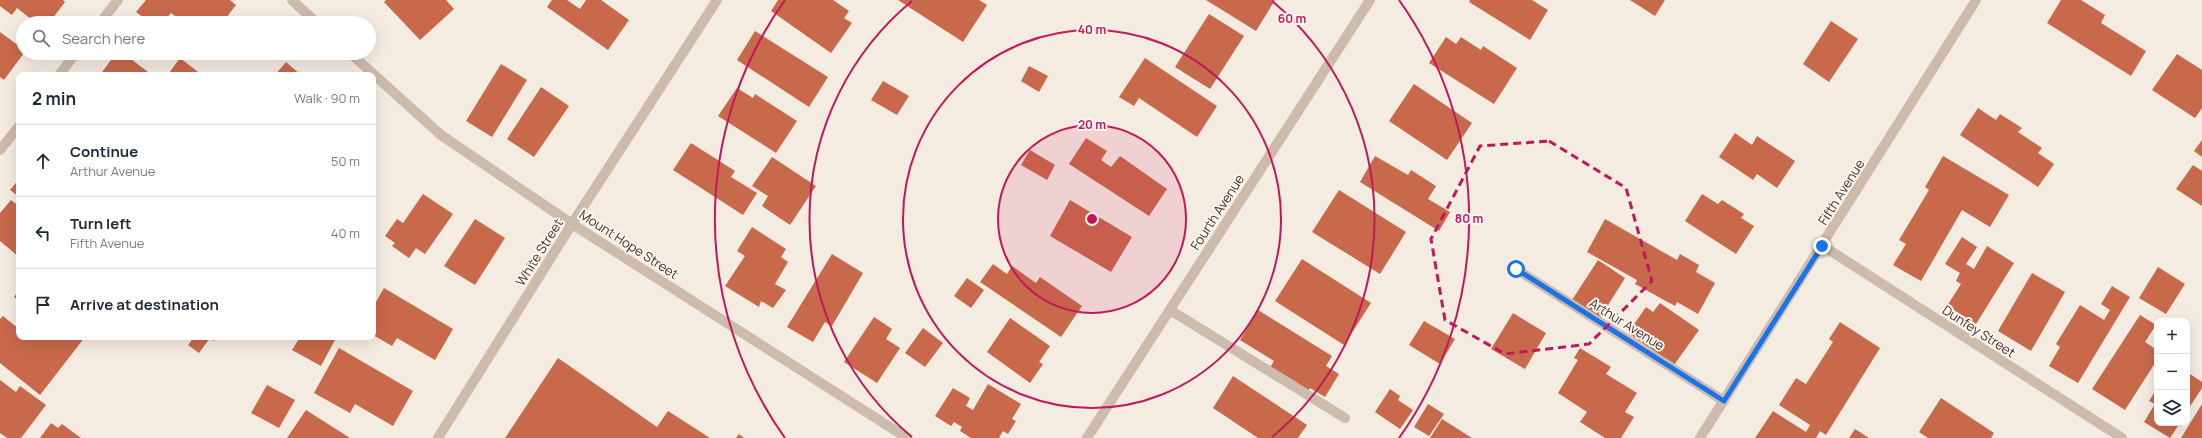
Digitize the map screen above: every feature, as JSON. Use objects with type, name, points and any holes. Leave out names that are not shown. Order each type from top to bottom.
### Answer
[{"type":"street","points":[[105,16],[118,0]]},
{"type":"street","points":[[292,0],[309,16]]},
{"type":"street","name":"White Street","points":[[438,438],[572,224],[717,0]]},
{"type":"street","name":"Fourth Avenue","points":[[1087,438],[1370,0]]},
{"type":"street","name":"Fifth Avenue","points":[[1700,438],[1976,0]]},
{"type":"street","points":[[61,72],[71,60]]},
{"type":"street","name":"Mount Hope Street","points":[[358,60],[371,72]]},
{"type":"street","name":"Mount Hope Street","points":[[376,76],[441,135],[572,224],[907,438]]},
{"type":"street","points":[[0,150],[16,130]]},
{"type":"street","name":"Dunfey Street","points":[[1822,246],[2122,438]]},
{"type":"street","name":"Arthur Avenue","points":[[1516,269],[1724,401]]},
{"type":"street","points":[[1170,310],[1345,418]]},
{"type":"highlighted area","points":[[1549,141],[1626,188],[1652,281],[1589,344],[1505,354],[1445,320],[1431,239],[1480,146]]},
{"type":"building","points":[[0,0],[63,0],[65,2],[54,16],[27,16],[17,8],[12,15],[0,6]]},
{"type":"building","points":[[146,0],[230,0],[236,5],[227,16],[175,16],[171,13],[168,16],[141,16],[136,12]]},
{"type":"building","points":[[386,0],[446,0],[454,9],[420,40],[384,2]]},
{"type":"building","points":[[552,0],[567,0],[580,9],[586,0],[601,0],[629,20],[608,50],[547,7]]},
{"type":"building","points":[[778,0],[833,0],[849,11],[844,18],[852,23],[831,53],[771,11]]},
{"type":"building","points":[[898,0],[979,0],[987,5],[963,42]]},
{"type":"building","points":[[1206,0],[1275,0],[1256,31]]},
{"type":"building","points":[[1470,0],[1532,0],[1548,10],[1530,40],[1469,2]]},
{"type":"building","points":[[1630,0],[1665,0],[1655,16]]},
{"type":"building","points":[[2061,0],[2081,0],[2105,15],[2101,23],[2146,51],[2131,76],[2047,23]]},
{"type":"building","points":[[1209,14],[1244,36],[1210,89],[1175,67]]},
{"type":"building","points":[[1831,21],[1858,39],[1829,82],[1803,64]]},
{"type":"building","points":[[755,31],[828,77],[809,107],[737,60]]},
{"type":"building","points":[[0,32],[16,44],[16,60],[19,60],[4,80],[0,77]]},
{"type":"building","points":[[1446,37],[1456,44],[1461,37],[1481,50],[1483,46],[1517,68],[1494,104],[1429,63]]},
{"type":"building","points":[[2177,54],[2202,70],[2202,108],[2195,118],[2152,90]]},
{"type":"building","points":[[1145,58],[1217,106],[1197,137],[1139,98],[1134,106],[1119,97]]},
{"type":"building","points":[[111,60],[132,60],[148,72],[102,72]]},
{"type":"building","points":[[179,60],[183,60],[198,72],[170,72]]},
{"type":"building","points":[[286,62],[298,72],[278,72]]},
{"type":"building","points":[[501,64],[527,80],[492,137],[466,121]]},
{"type":"building","points":[[1029,66],[1048,76],[1039,92],[1021,81]]},
{"type":"building","points":[[883,81],[909,96],[897,115],[871,100]]},
{"type":"building","points":[[1414,84],[1472,123],[1447,160],[1389,121]]},
{"type":"building","points":[[541,87],[569,106],[534,157],[507,139]]},
{"type":"building","points":[[737,88],[753,98],[755,94],[797,121],[776,153],[718,116]]},
{"type":"building","points":[[1978,108],[1996,120],[2000,114],[2022,128],[2018,132],[2042,148],[2038,153],[2054,164],[2038,187],[1960,135]]},
{"type":"building","points":[[1735,133],[1752,145],[1757,136],[1795,161],[1777,188],[1757,174],[1753,180],[1719,157]]},
{"type":"building","points":[[1086,138],[1107,151],[1101,160],[1111,167],[1120,156],[1167,189],[1149,216],[1069,164]]},
{"type":"building","points":[[2202,140],[2202,157],[2194,151]]},
{"type":"building","points":[[691,143],[735,171],[731,177],[757,193],[743,215],[673,170]]},
{"type":"building","points":[[1030,150],[1055,165],[1047,180],[1021,165]]},
{"type":"building","points":[[1375,156],[1408,175],[1411,170],[1436,186],[1428,199],[1450,212],[1439,231],[1360,182]]},
{"type":"building","points":[[1943,156],[2009,195],[1990,227],[1962,210],[1921,281],[1893,265],[1906,244],[1899,240],[1929,190],[1925,187]]},
{"type":"building","points":[[772,157],[816,186],[790,225],[762,206],[768,196],[752,186]]},
{"type":"building","points":[[2193,165],[2202,171],[2202,206],[2176,189]]},
{"type":"building","points":[[16,183],[16,195],[10,190]]},
{"type":"building","points":[[1339,190],[1406,232],[1380,274],[1312,232]]},
{"type":"building","points":[[423,194],[453,214],[425,254],[416,248],[409,258],[392,246],[395,243],[385,236],[397,219],[403,223]]},
{"type":"building","points":[[1702,194],[1718,204],[1722,200],[1744,214],[1741,218],[1754,226],[1736,254],[1685,221]]},
{"type":"building","points":[[11,200],[16,204],[16,254],[0,241],[0,213]]},
{"type":"building","points":[[1070,200],[1132,237],[1111,272],[1050,236]]},
{"type":"building","points":[[475,219],[505,238],[475,285],[444,266]]},
{"type":"building","points":[[1605,219],[1677,260],[1680,254],[1699,265],[1696,272],[1715,283],[1698,314],[1677,302],[1675,306],[1635,284],[1637,280],[1587,252]]},
{"type":"building","points":[[752,227],[786,249],[781,257],[788,262],[775,284],[786,290],[773,308],[761,301],[759,307],[725,286],[745,256],[737,251]]},
{"type":"building","points":[[1962,237],[1977,247],[1966,264],[1974,269],[1987,246],[2014,263],[1976,324],[1947,306],[1961,284],[1956,281],[1960,273],[1945,264]]},
{"type":"building","points":[[832,254],[863,273],[832,326],[825,322],[813,342],[787,327]]},
{"type":"building","points":[[1302,259],[1371,303],[1344,345],[1275,301]]},
{"type":"building","points":[[1598,260],[1625,278],[1600,318],[1572,300]]},
{"type":"building","points":[[993,264],[1007,274],[1012,266],[1036,283],[1040,277],[1082,306],[1061,337],[980,282]]},
{"type":"building","points":[[2158,267],[2185,284],[2166,314],[2139,298]]},
{"type":"building","points":[[2032,273],[2065,292],[2031,351],[1998,331]]},
{"type":"building","points":[[967,278],[984,290],[971,308],[954,296]]},
{"type":"building","points":[[2112,286],[2130,297],[2078,383],[2049,366],[2060,347],[2056,344],[2080,305],[2104,320],[2110,310],[2101,304]]},
{"type":"building","points":[[384,288],[453,329],[435,360],[397,338],[392,346],[376,337],[376,302]]},
{"type":"building","points":[[1660,303],[1699,330],[1674,365],[1628,333],[1646,307],[1653,312]]},
{"type":"building","points":[[1258,310],[1332,356],[1326,366],[1339,374],[1325,397],[1310,388],[1307,392],[1269,369],[1274,361],[1240,340]]},
{"type":"building","points":[[1513,313],[1546,333],[1525,369],[1491,349]]},
{"type":"building","points":[[2140,315],[2154,324],[2154,328],[2145,342],[2154,348],[2154,365],[2125,410],[2092,389]]},
{"type":"building","points":[[3,316],[16,327],[16,340],[83,340],[40,395],[0,363],[0,319]]},
{"type":"building","points":[[874,317],[892,329],[886,339],[900,348],[877,383],[844,362]]},
{"type":"building","points":[[1010,318],[1050,346],[1039,362],[1043,364],[1030,383],[987,352]]},
{"type":"building","points":[[1424,321],[1455,339],[1440,364],[1409,345]]},
{"type":"building","points":[[1840,322],[1880,348],[1826,435],[1820,431],[1816,438],[1755,438],[1773,411],[1806,432],[1810,425],[1779,405],[1796,378],[1806,384],[1833,342],[1829,339]]},
{"type":"building","points":[[923,328],[943,343],[925,367],[905,353]]},
{"type":"building","points":[[192,340],[209,340],[199,353],[188,345]]},
{"type":"building","points":[[298,340],[335,340],[321,366],[292,350]]},
{"type":"building","points":[[339,348],[413,391],[393,426],[355,404],[350,413],[314,393]]},
{"type":"building","points":[[1580,348],[1611,367],[1606,374],[1637,393],[1625,412],[1634,417],[1621,438],[1605,438],[1580,422],[1587,412],[1558,393],[1578,360],[1574,358]]},
{"type":"building","points":[[558,358],[657,427],[668,411],[710,438],[505,438]]},
{"type":"building","points":[[2190,374],[2202,382],[2202,388],[2190,406]]},
{"type":"building","points":[[1233,376],[1307,425],[1298,438],[1258,438],[1213,408]]},
{"type":"building","points":[[0,380],[16,392],[20,386],[46,405],[21,438],[7,438],[0,433]]},
{"type":"building","points":[[988,384],[1021,404],[1012,419],[1016,421],[1008,434],[1003,431],[999,438],[971,438],[960,431],[962,427],[954,422],[951,426],[935,416],[953,388],[970,398],[966,406],[973,410]]},
{"type":"building","points":[[267,385],[295,400],[279,428],[251,413]]},
{"type":"building","points":[[1390,389],[1400,396],[1398,400],[1413,410],[1400,429],[1375,412]]},
{"type":"building","points":[[2154,393],[2154,404],[2149,401]]},
{"type":"building","points":[[1941,398],[1994,433],[1991,438],[1928,438],[1919,432]]},
{"type":"building","points":[[1428,404],[1444,414],[1429,436],[1414,427]]},
{"type":"building","points":[[2202,404],[2202,438],[2181,438],[2188,426],[2190,426],[2190,423]]},
{"type":"building","points":[[2154,406],[2154,426],[2178,426],[2170,438],[2144,422]]},
{"type":"building","points":[[306,410],[350,438],[287,438]]},
{"type":"building","points":[[1442,419],[1472,438],[1430,438]]},
{"type":"building","points":[[51,423],[58,428],[62,424],[81,438],[40,438]]},
{"type":"building","points":[[1855,429],[1869,438],[1849,438]]},
{"type":"building","points":[[739,434],[744,438],[736,438]]},
{"type":"route","points":[[1516,269],[1724,401],[1822,246]]}]
